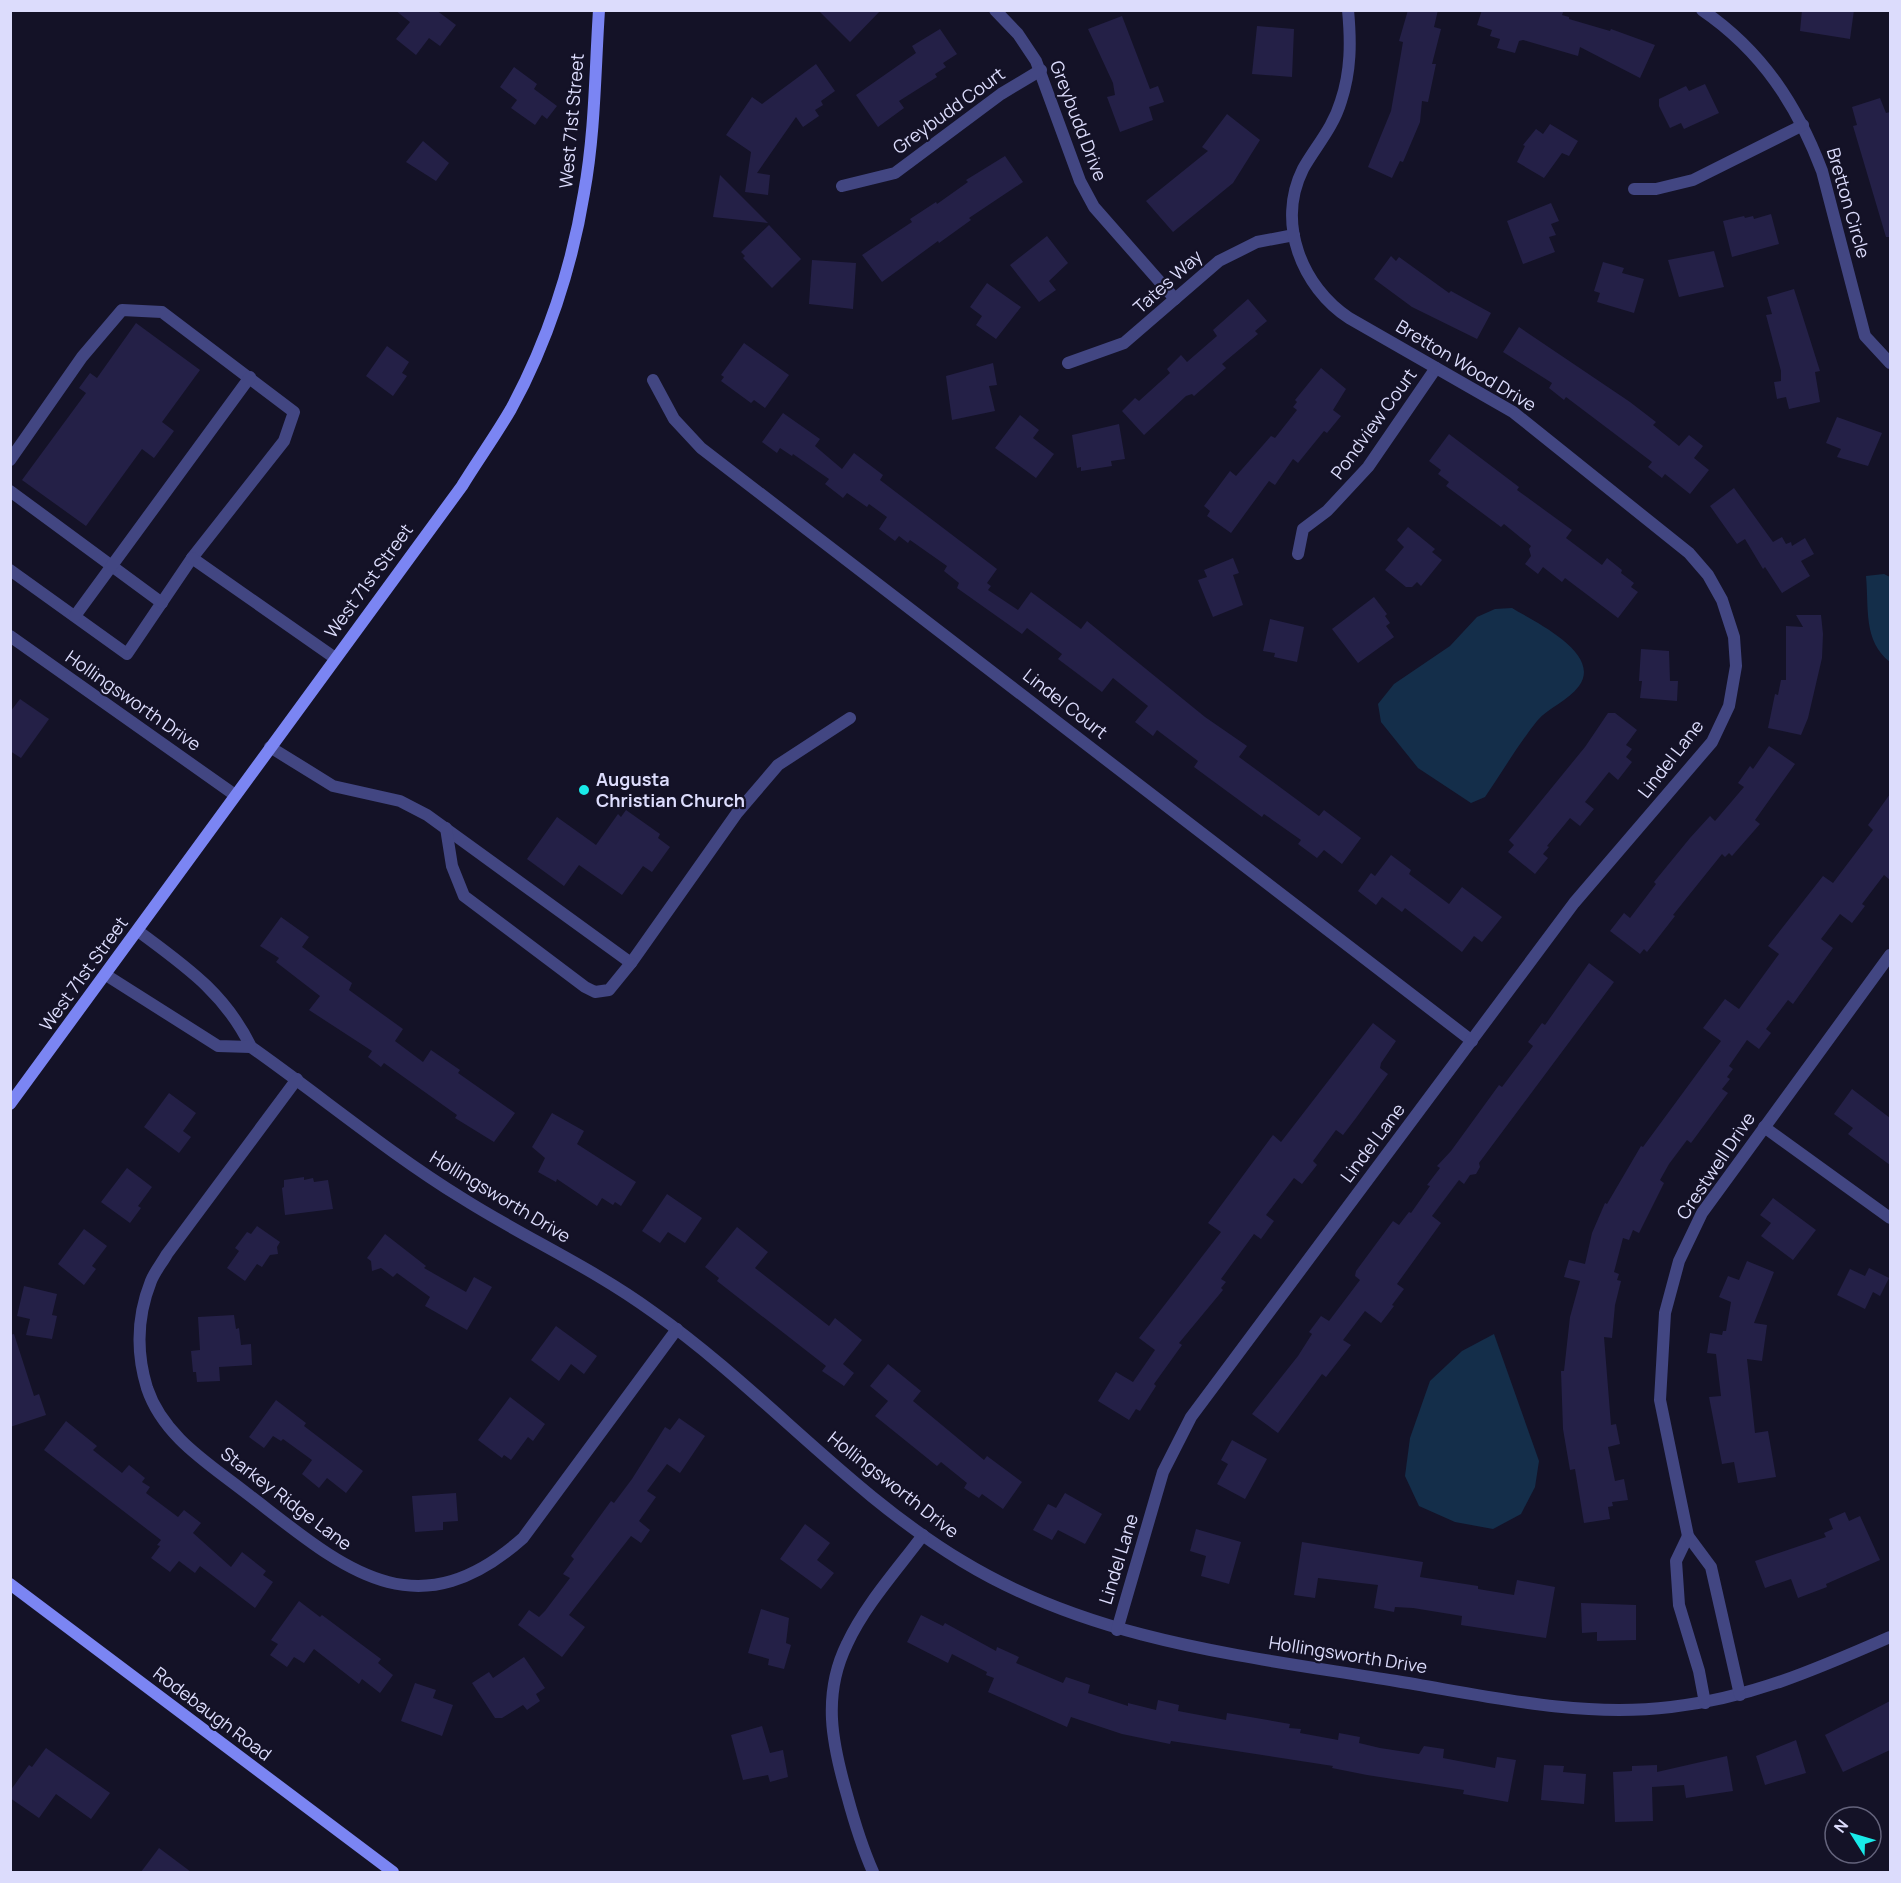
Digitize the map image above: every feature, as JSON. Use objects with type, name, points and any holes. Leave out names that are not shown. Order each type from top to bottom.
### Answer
[{"type":"main road","name":"West 71st Street","points":[[10,1104],[489,446],[518,395],[548,324],[570,260],[584,194],[591,146],[599,10]]},
{"type":"main road","name":"Rodebaugh Road","points":[[10,1584],[393,1872]]},
{"type":"street","name":"Greybudd Drive","points":[[995,10],[1018,34],[1041,70],[1088,197],[1105,222],[1175,299]]},
{"type":"street","name":"Bretton Wood Drive","points":[[1348,10],[1351,44],[1347,78],[1333,123],[1304,168],[1298,184],[1294,207],[1294,235],[1298,253],[1311,281],[1330,304],[1349,318],[1492,399],[1533,427],[1682,546],[1702,567],[1722,600],[1734,637],[1736,666],[1726,715]]},
{"type":"street","name":"Bretton Circle","points":[[1703,11],[1728,30],[1765,65],[1789,99],[1803,125],[1822,171],[1865,336],[1890,363]]},
{"type":"street","name":"Greybudd Court","points":[[842,186],[895,173],[1001,94],[1041,70]]},
{"type":"street","points":[[1634,189],[1656,189],[1692,180],[1803,125]]},
{"type":"street","name":"Tates Way","points":[[1068,363],[1124,343],[1219,261],[1257,242],[1294,235]]},
{"type":"street","points":[[10,460],[82,357],[122,310],[162,312],[294,412],[284,441],[192,558],[128,654],[10,570]]},
{"type":"street","name":"Pondview Court","points":[[1298,554],[1303,529],[1327,511],[1368,467],[1436,368]]},
{"type":"street","points":[[75,616],[250,377]]},
{"type":"street","name":"Lindel Court","points":[[653,380],[667,409],[695,443],[1472,1041]]},
{"type":"street","points":[[10,491],[162,603]]},
{"type":"street","points":[[192,558],[335,658]]},
{"type":"street","name":"Hollingsworth Drive","points":[[10,636],[235,795]]},
{"type":"street","name":"Lindel Lane","points":[[1117,1629],[1163,1472],[1191,1417],[1574,903],[1712,741],[1726,715]]},
{"type":"street","points":[[446,828],[454,872],[464,896],[585,987],[595,992],[609,990],[631,963],[737,813],[778,765],[850,718]]},
{"type":"street","points":[[270,747],[333,786],[400,801],[446,828],[631,963]]},
{"type":"street","name":"Hollingsworth Drive","points":[[138,931],[202,978],[238,1020],[252,1047],[447,1189],[610,1283],[677,1329],[923,1536],[964,1562],[1025,1595],[1117,1629],[1192,1648],[1559,1708],[1640,1711],[1740,1695],[1797,1678],[1890,1637]]},
{"type":"street","name":"Crestwell Drive","points":[[1740,1695],[1711,1567],[1688,1536],[1660,1400],[1665,1313],[1679,1261],[1693,1229],[1711,1198],[1890,955]]},
{"type":"street","points":[[106,975],[218,1046],[252,1047]]},
{"type":"street","name":"Starkey Ridge Lane","points":[[297,1079],[167,1254],[151,1282],[143,1305],[139,1339],[148,1390],[174,1434],[198,1456],[336,1560],[380,1581],[421,1585],[460,1578],[498,1559],[523,1538],[677,1329]]},
{"type":"street","points":[[1764,1127],[1890,1218]]},
{"type":"street","points":[[873,1872],[859,1840],[833,1746],[831,1696],[839,1663],[853,1631],[923,1536]]},
{"type":"street","points":[[1688,1536],[1676,1561],[1678,1605],[1699,1671],[1705,1702]]},
{"type":"water","points":[[1884,574],[1890,577],[1890,662],[1875,644],[1868,612],[1866,576]]},
{"type":"water","points":[[1512,608],[1549,630],[1574,650],[1582,662],[1584,674],[1575,691],[1537,721],[1485,797],[1471,803],[1418,768],[1381,722],[1378,704],[1394,684],[1450,646],[1477,617],[1495,609]]},
{"type":"water","points":[[1494,1334],[1539,1461],[1535,1487],[1521,1514],[1493,1529],[1455,1522],[1419,1506],[1405,1476],[1410,1438],[1430,1381],[1462,1351]]},
{"type":"building","points":[[395,10],[436,10],[456,25],[440,46],[429,38],[416,55],[396,39],[410,22]]},
{"type":"building","points":[[818,10],[881,10],[850,42]]},
{"type":"building","points":[[1408,10],[1438,10],[1434,27],[1441,29],[1432,64],[1436,64],[1428,102],[1422,101],[1420,122],[1403,162],[1400,161],[1392,178],[1368,167],[1391,111],[1403,42],[1399,41]]},
{"type":"building","points":[[1482,10],[1564,10],[1562,15],[1569,19],[1610,31],[1611,29],[1655,45],[1640,78],[1580,47],[1578,56],[1523,40],[1519,41],[1515,53],[1497,48],[1500,39],[1490,36],[1492,30],[1477,25]]},
{"type":"building","points":[[1802,10],[1854,10],[1850,39],[1800,31]]},
{"type":"building","points":[[1122,16],[1150,89],[1158,86],[1164,102],[1149,107],[1153,120],[1120,132],[1107,97],[1115,95],[1113,83],[1088,29]]},
{"type":"building","points":[[1257,26],[1294,29],[1292,77],[1252,74]]},
{"type":"building","points":[[940,29],[957,54],[943,63],[946,67],[935,74],[937,77],[899,101],[904,108],[878,127],[856,95],[916,53],[912,46]]},
{"type":"building","points":[[816,64],[835,91],[821,101],[823,105],[815,110],[819,116],[803,127],[796,117],[757,173],[770,175],[768,195],[745,192],[751,152],[726,135],[752,97],[762,104]]},
{"type":"building","points":[[514,67],[537,84],[534,89],[557,106],[547,119],[542,115],[535,125],[511,108],[517,100],[500,87]]},
{"type":"building","points":[[1705,84],[1719,113],[1684,129],[1681,123],[1670,128],[1659,106],[1659,99],[1686,86],[1689,91]]},
{"type":"building","points":[[1880,98],[1886,113],[1890,112],[1890,237],[1886,237],[1853,126],[1857,125],[1852,107]]},
{"type":"building","points":[[1227,114],[1260,140],[1233,183],[1173,232],[1146,201],[1208,151],[1202,147]]},
{"type":"building","points":[[1550,124],[1578,141],[1569,156],[1562,153],[1544,178],[1517,162],[1525,146],[1523,145],[1536,129],[1543,134]]},
{"type":"building","points":[[423,141],[449,163],[436,181],[406,162]]},
{"type":"building","points":[[1005,156],[1023,182],[969,218],[971,220],[882,282],[862,255],[912,222],[910,219],[936,202],[937,204],[968,182],[966,180]]},
{"type":"building","points":[[720,175],[768,223],[713,217]]},
{"type":"building","points":[[1551,203],[1559,221],[1551,224],[1556,235],[1549,237],[1555,252],[1523,264],[1507,221]]},
{"type":"building","points":[[1771,214],[1779,244],[1732,257],[1723,221],[1744,216],[1745,218],[1753,216],[1754,219]]},
{"type":"building","points":[[769,225],[801,259],[772,288],[743,258],[745,256],[741,252]]},
{"type":"building","points":[[1047,236],[1068,263],[1049,281],[1056,290],[1039,302],[1010,265]]},
{"type":"building","points":[[1714,251],[1724,287],[1679,297],[1668,260]]},
{"type":"building","points":[[1391,256],[1396,261],[1399,257],[1449,293],[1451,291],[1491,313],[1477,339],[1412,307],[1374,279]]},
{"type":"building","points":[[812,260],[856,263],[853,309],[809,304]]},
{"type":"building","points":[[1603,262],[1624,268],[1622,273],[1644,279],[1634,313],[1597,302],[1600,293],[1594,291]]},
{"type":"building","points":[[987,283],[1021,307],[996,339],[976,325],[982,316],[970,307]]},
{"type":"building","points":[[1794,289],[1820,371],[1815,372],[1820,402],[1789,409],[1786,397],[1777,399],[1774,382],[1781,381],[1781,371],[1766,315],[1772,314],[1767,297]]},
{"type":"building","points":[[1248,299],[1267,321],[1255,331],[1258,334],[1222,364],[1226,368],[1194,396],[1192,394],[1186,396],[1144,435],[1122,411],[1135,398],[1139,401],[1170,373],[1167,369],[1181,355],[1187,362],[1217,336],[1213,330]]},
{"type":"building","points":[[136,323],[200,370],[162,422],[174,431],[154,458],[142,449],[86,526],[22,480],[86,393],[79,388],[90,373],[97,378]]},
{"type":"building","points":[[1519,327],[1630,402],[1656,422],[1653,425],[1679,446],[1689,435],[1703,446],[1694,458],[1709,470],[1690,494],[1665,474],[1662,478],[1648,467],[1652,462],[1566,397],[1564,400],[1549,388],[1552,383],[1503,352]]},
{"type":"building","points":[[744,343],[789,375],[765,408],[754,400],[751,403],[721,381],[724,377],[721,375]]},
{"type":"building","points":[[387,346],[409,362],[402,373],[407,376],[393,396],[366,376]]},
{"type":"building","points":[[993,363],[997,385],[989,386],[995,411],[952,420],[946,376]]},
{"type":"building","points":[[1321,368],[1346,389],[1333,410],[1341,416],[1327,433],[1324,431],[1298,463],[1293,459],[1275,485],[1269,481],[1231,533],[1207,516],[1210,511],[1204,506],[1230,471],[1236,476],[1271,436],[1275,438],[1297,410],[1293,407],[1297,402],[1295,400]]},
{"type":"building","points":[[783,413],[820,439],[815,446],[842,469],[854,453],[883,475],[880,480],[997,569],[987,583],[991,586],[988,590],[1018,610],[1031,592],[1081,629],[1087,621],[1205,717],[1247,746],[1239,757],[1319,816],[1324,810],[1361,838],[1342,864],[1324,850],[1317,858],[1298,844],[1301,840],[1264,814],[1262,817],[1194,767],[1198,761],[1157,730],[1153,736],[1135,722],[1148,706],[1113,678],[1102,692],[1058,659],[1062,654],[1027,628],[1022,634],[957,588],[959,583],[944,571],[947,566],[910,540],[908,543],[899,536],[895,541],[879,529],[887,517],[869,504],[867,507],[847,493],[843,498],[825,484],[829,479],[793,454],[792,456],[780,448],[777,453],[762,442]]},
{"type":"building","points":[[1020,415],[1039,430],[1033,438],[1054,454],[1036,478],[995,448]]},
{"type":"building","points":[[1837,417],[1882,433],[1868,466],[1837,457],[1841,449],[1826,443]]},
{"type":"building","points":[[1119,424],[1125,459],[1111,461],[1112,466],[1081,471],[1081,467],[1077,468],[1072,435]]},
{"type":"building","points":[[1449,434],[1519,487],[1517,490],[1572,530],[1566,538],[1602,565],[1607,558],[1634,583],[1631,587],[1638,592],[1618,618],[1565,578],[1562,582],[1543,567],[1538,574],[1525,564],[1531,556],[1529,549],[1531,546],[1504,524],[1501,527],[1446,486],[1449,482],[1438,474],[1441,470],[1429,461]]},
{"type":"building","points":[[1734,488],[1773,542],[1782,537],[1786,544],[1791,542],[1792,546],[1805,538],[1814,554],[1801,561],[1810,576],[1782,593],[1765,567],[1763,569],[1745,539],[1737,544],[1710,506]]},
{"type":"building","points":[[1408,527],[1435,549],[1432,552],[1442,560],[1421,586],[1417,582],[1412,587],[1406,587],[1385,570],[1404,547],[1397,540]]},
{"type":"building","points":[[1233,558],[1239,573],[1233,575],[1243,605],[1213,617],[1198,580],[1207,577],[1204,570]]},
{"type":"building","points":[[1374,597],[1387,614],[1385,616],[1390,623],[1386,626],[1394,637],[1358,663],[1332,629]]},
{"type":"building","points":[[1796,615],[1821,615],[1823,634],[1822,658],[1808,718],[1801,735],[1768,728],[1775,694],[1778,695],[1781,680],[1786,680],[1786,626],[1803,627]]},
{"type":"building","points":[[1270,619],[1304,627],[1297,662],[1274,657],[1275,653],[1263,651]]},
{"type":"building","points":[[1641,649],[1669,651],[1670,681],[1678,681],[1677,701],[1640,698]]},
{"type":"building","points":[[20,699],[49,719],[21,758],[10,751],[10,712]]},
{"type":"building","points":[[1608,713],[1615,713],[1637,730],[1626,745],[1632,749],[1626,757],[1632,762],[1618,780],[1609,772],[1585,802],[1594,809],[1580,826],[1570,818],[1547,846],[1549,847],[1543,854],[1548,858],[1535,874],[1508,852],[1514,845],[1509,840],[1585,747]]},
{"type":"building","points":[[1769,746],[1795,764],[1755,820],[1760,824],[1732,856],[1729,853],[1725,857],[1722,854],[1673,915],[1675,916],[1647,952],[1644,949],[1640,954],[1610,931],[1624,913],[1630,918],[1656,884],[1654,882],[1710,816],[1715,821],[1744,787],[1738,783],[1750,766],[1753,769]]},
{"type":"building","points":[[1890,794],[1890,880],[1884,875],[1862,904],[1865,906],[1852,923],[1840,914],[1821,939],[1833,948],[1793,1004],[1788,1000],[1766,1029],[1771,1033],[1759,1049],[1747,1040],[1729,1066],[1733,1069],[1727,1077],[1730,1079],[1722,1089],[1728,1093],[1691,1143],[1687,1140],[1669,1164],[1660,1180],[1664,1183],[1639,1233],[1633,1230],[1629,1240],[1623,1238],[1614,1272],[1619,1274],[1617,1280],[1621,1281],[1615,1305],[1612,1338],[1604,1337],[1611,1425],[1616,1424],[1620,1444],[1608,1447],[1615,1481],[1624,1479],[1628,1500],[1612,1502],[1613,1506],[1608,1507],[1610,1519],[1584,1523],[1575,1469],[1570,1470],[1563,1429],[1561,1371],[1564,1371],[1570,1317],[1580,1281],[1564,1277],[1569,1260],[1585,1264],[1592,1233],[1605,1203],[1607,1204],[1641,1146],[1643,1147],[1721,1041],[1703,1028],[1725,999],[1739,1009],[1779,954],[1768,946],[1823,876],[1833,883],[1873,830],[1868,825]]},
{"type":"building","points":[[626,810],[660,834],[658,838],[670,847],[652,872],[643,866],[622,895],[579,865],[564,886],[527,859],[557,817],[596,845],[618,814],[621,817]]},
{"type":"building","points":[[1391,855],[1411,870],[1409,874],[1449,904],[1462,887],[1502,917],[1482,942],[1474,936],[1462,952],[1405,908],[1402,912],[1382,897],[1376,905],[1358,891],[1371,873],[1375,876]]},
{"type":"building","points":[[281,917],[309,937],[302,947],[352,983],[349,990],[403,1029],[395,1041],[423,1062],[431,1050],[460,1070],[458,1073],[515,1113],[494,1142],[455,1118],[457,1115],[384,1063],[381,1067],[368,1057],[372,1051],[309,1010],[320,996],[276,962],[279,958],[260,946]]},
{"type":"building","points":[[1589,963],[1614,982],[1479,1163],[1480,1167],[1476,1174],[1470,1175],[1464,1184],[1459,1180],[1432,1216],[1441,1223],[1397,1284],[1404,1289],[1392,1305],[1394,1306],[1381,1323],[1365,1311],[1343,1340],[1351,1345],[1326,1377],[1322,1374],[1278,1433],[1252,1414],[1298,1356],[1312,1334],[1309,1332],[1321,1316],[1329,1321],[1360,1280],[1355,1276],[1356,1271],[1393,1221],[1399,1225],[1409,1212],[1411,1213],[1440,1168],[1437,1166],[1451,1151],[1499,1085],[1502,1087],[1533,1046],[1528,1042],[1542,1023],[1545,1025]]},
{"type":"building","points":[[1373,1023],[1396,1041],[1381,1063],[1380,1068],[1388,1074],[1356,1118],[1343,1135],[1336,1130],[1313,1161],[1317,1165],[1302,1184],[1294,1178],[1266,1215],[1274,1221],[1261,1239],[1254,1234],[1221,1279],[1226,1282],[1221,1288],[1223,1290],[1179,1343],[1182,1345],[1154,1384],[1156,1386],[1140,1411],[1136,1409],[1129,1420],[1098,1401],[1116,1372],[1133,1382],[1155,1350],[1139,1338],[1221,1232],[1208,1223],[1273,1135],[1281,1142]]},
{"type":"building","points":[[1852,1089],[1890,1118],[1890,1165],[1848,1134],[1853,1128],[1834,1114]]},
{"type":"building","points":[[169,1093],[196,1113],[183,1131],[191,1137],[179,1153],[144,1127]]},
{"type":"building","points":[[552,1113],[584,1131],[577,1144],[636,1182],[621,1206],[615,1202],[613,1205],[602,1198],[597,1206],[557,1179],[556,1182],[538,1172],[545,1158],[532,1147]]},
{"type":"building","points":[[127,1168],[152,1187],[138,1206],[141,1208],[130,1223],[101,1202]]},
{"type":"building","points":[[304,1177],[304,1180],[313,1178],[314,1182],[328,1180],[333,1209],[285,1215],[282,1188],[284,1180]]},
{"type":"building","points":[[667,1194],[702,1218],[685,1243],[668,1232],[660,1243],[642,1231]]},
{"type":"building","points":[[1773,1198],[1816,1230],[1793,1260],[1761,1236],[1771,1223],[1760,1215]]},
{"type":"building","points":[[257,1226],[280,1242],[277,1247],[278,1254],[270,1255],[262,1267],[257,1264],[245,1281],[227,1268],[239,1251],[235,1248],[247,1232],[251,1234]]},
{"type":"building","points":[[737,1227],[768,1252],[755,1268],[829,1326],[835,1318],[862,1340],[843,1364],[854,1373],[844,1386],[822,1371],[826,1366],[717,1281],[719,1278],[705,1267]]},
{"type":"building","points":[[84,1229],[107,1246],[92,1266],[96,1269],[84,1285],[58,1264]]},
{"type":"building","points":[[385,1234],[426,1266],[424,1268],[466,1292],[474,1277],[492,1287],[467,1330],[425,1306],[430,1297],[397,1273],[393,1277],[381,1268],[372,1271],[371,1261],[367,1258]]},
{"type":"building","points":[[1747,1261],[1774,1272],[1754,1323],[1767,1325],[1762,1361],[1747,1359],[1755,1433],[1768,1431],[1776,1477],[1738,1483],[1734,1462],[1722,1464],[1709,1397],[1721,1396],[1716,1354],[1707,1353],[1710,1333],[1722,1335],[1723,1331],[1726,1331],[1731,1302],[1719,1297],[1728,1276],[1739,1280]]},
{"type":"building","points":[[1869,1268],[1889,1278],[1880,1296],[1873,1292],[1865,1309],[1837,1295],[1850,1269],[1865,1276]]},
{"type":"building","points":[[24,1286],[57,1294],[52,1315],[57,1316],[52,1339],[26,1335],[30,1319],[17,1316]]},
{"type":"building","points":[[234,1315],[236,1329],[239,1328],[241,1345],[251,1344],[252,1365],[219,1367],[220,1381],[197,1382],[196,1372],[193,1372],[191,1351],[200,1350],[198,1317]]},
{"type":"building","points":[[556,1326],[597,1356],[584,1374],[571,1364],[559,1381],[531,1360]]},
{"type":"building","points":[[14,1334],[34,1396],[39,1394],[46,1415],[10,1427],[10,1335]]},
{"type":"building","points":[[888,1364],[921,1391],[913,1401],[984,1460],[987,1456],[1022,1482],[1003,1509],[982,1494],[979,1498],[964,1488],[967,1483],[941,1462],[937,1466],[875,1416],[888,1401],[870,1386]]},
{"type":"building","points":[[510,1397],[545,1424],[533,1441],[528,1437],[511,1460],[504,1455],[502,1458],[478,1440]]},
{"type":"building","points":[[276,1400],[306,1423],[304,1426],[363,1471],[346,1493],[327,1478],[319,1488],[302,1474],[312,1460],[283,1439],[281,1441],[273,1436],[264,1448],[249,1437]]},
{"type":"building","points":[[679,1418],[705,1436],[680,1473],[667,1464],[647,1491],[656,1497],[639,1521],[650,1530],[641,1543],[631,1536],[569,1615],[585,1627],[562,1657],[518,1625],[529,1610],[539,1617],[545,1611],[570,1578],[563,1574],[574,1559],[571,1556],[611,1501],[614,1503],[632,1479],[665,1427],[670,1430]]},
{"type":"building","points":[[66,1421],[97,1446],[93,1450],[122,1473],[129,1465],[145,1478],[142,1482],[150,1487],[146,1493],[178,1517],[184,1510],[201,1523],[193,1533],[231,1567],[242,1552],[266,1571],[263,1575],[273,1582],[255,1608],[200,1566],[195,1573],[179,1561],[170,1572],[151,1558],[160,1546],[157,1545],[161,1540],[44,1450]]},
{"type":"building","points":[[1232,1440],[1267,1459],[1245,1499],[1217,1484],[1228,1464],[1221,1460]]},
{"type":"building","points":[[456,1493],[458,1521],[443,1522],[443,1530],[415,1532],[412,1496]]},
{"type":"building","points":[[1065,1493],[1102,1514],[1085,1544],[1058,1530],[1052,1540],[1033,1530],[1048,1504],[1056,1508]]},
{"type":"building","points":[[1845,1512],[1849,1521],[1860,1516],[1880,1560],[1826,1584],[1827,1587],[1798,1598],[1791,1579],[1765,1588],[1755,1561],[1826,1537],[1824,1533],[1833,1529],[1829,1519]]},
{"type":"building","points":[[805,1524],[830,1543],[817,1560],[834,1573],[821,1589],[780,1559]]},
{"type":"building","points":[[1196,1529],[1241,1542],[1229,1584],[1201,1576],[1206,1556],[1190,1551]]},
{"type":"building","points":[[1302,1542],[1423,1562],[1420,1577],[1478,1586],[1478,1589],[1514,1595],[1517,1580],[1555,1587],[1546,1638],[1461,1625],[1462,1616],[1413,1608],[1395,1607],[1394,1612],[1374,1608],[1378,1585],[1318,1578],[1315,1598],[1294,1595]]},
{"type":"building","points":[[299,1601],[320,1617],[322,1615],[381,1659],[378,1663],[393,1675],[380,1693],[362,1679],[359,1684],[314,1649],[304,1663],[294,1657],[287,1667],[270,1655],[278,1644],[271,1640]]},
{"type":"building","points":[[1581,1603],[1636,1605],[1636,1640],[1597,1641],[1597,1632],[1582,1633]]},
{"type":"building","points":[[761,1609],[789,1618],[786,1643],[791,1645],[784,1669],[768,1665],[769,1659],[748,1653]]},
{"type":"building","points":[[921,1615],[943,1626],[945,1623],[996,1651],[997,1647],[1019,1657],[1016,1663],[1063,1683],[1066,1677],[1090,1685],[1088,1693],[1128,1706],[1128,1703],[1156,1710],[1158,1700],[1179,1705],[1178,1711],[1226,1720],[1227,1713],[1290,1724],[1289,1728],[1301,1729],[1300,1733],[1338,1740],[1339,1733],[1360,1737],[1359,1743],[1380,1748],[1419,1754],[1424,1746],[1444,1749],[1443,1758],[1495,1768],[1497,1757],[1516,1760],[1508,1802],[1463,1794],[1464,1790],[1367,1775],[1332,1768],[1333,1766],[1171,1741],[1170,1744],[1122,1734],[1071,1717],[1067,1727],[988,1692],[994,1678],[986,1675],[987,1672],[952,1654],[948,1663],[907,1642]]},
{"type":"building","points":[[524,1657],[545,1688],[536,1694],[540,1701],[527,1710],[523,1705],[502,1718],[495,1718],[472,1683],[489,1672],[493,1678]]},
{"type":"building","points":[[415,1683],[436,1690],[433,1698],[453,1705],[442,1736],[401,1721]]},
{"type":"building","points":[[1890,1701],[1890,1750],[1843,1772],[1825,1735]]},
{"type":"building","points":[[762,1726],[770,1753],[783,1750],[788,1777],[770,1782],[768,1775],[743,1780],[731,1735]]},
{"type":"building","points":[[1796,1740],[1806,1773],[1765,1785],[1756,1756]]},
{"type":"building","points":[[46,1748],[110,1793],[91,1819],[56,1794],[39,1818],[10,1798],[10,1791],[29,1765],[32,1767]]},
{"type":"building","points":[[1727,1756],[1733,1791],[1686,1798],[1684,1785],[1652,1787],[1653,1821],[1615,1822],[1613,1772],[1632,1771],[1632,1766],[1657,1765],[1657,1772]]},
{"type":"building","points":[[1544,1765],[1564,1766],[1563,1772],[1586,1774],[1584,1804],[1541,1800]]},
{"type":"building","points":[[159,1848],[191,1872],[141,1872]]},
{"type":"place","name":"Augusta Christian Church","points":[[584,790]]}]
